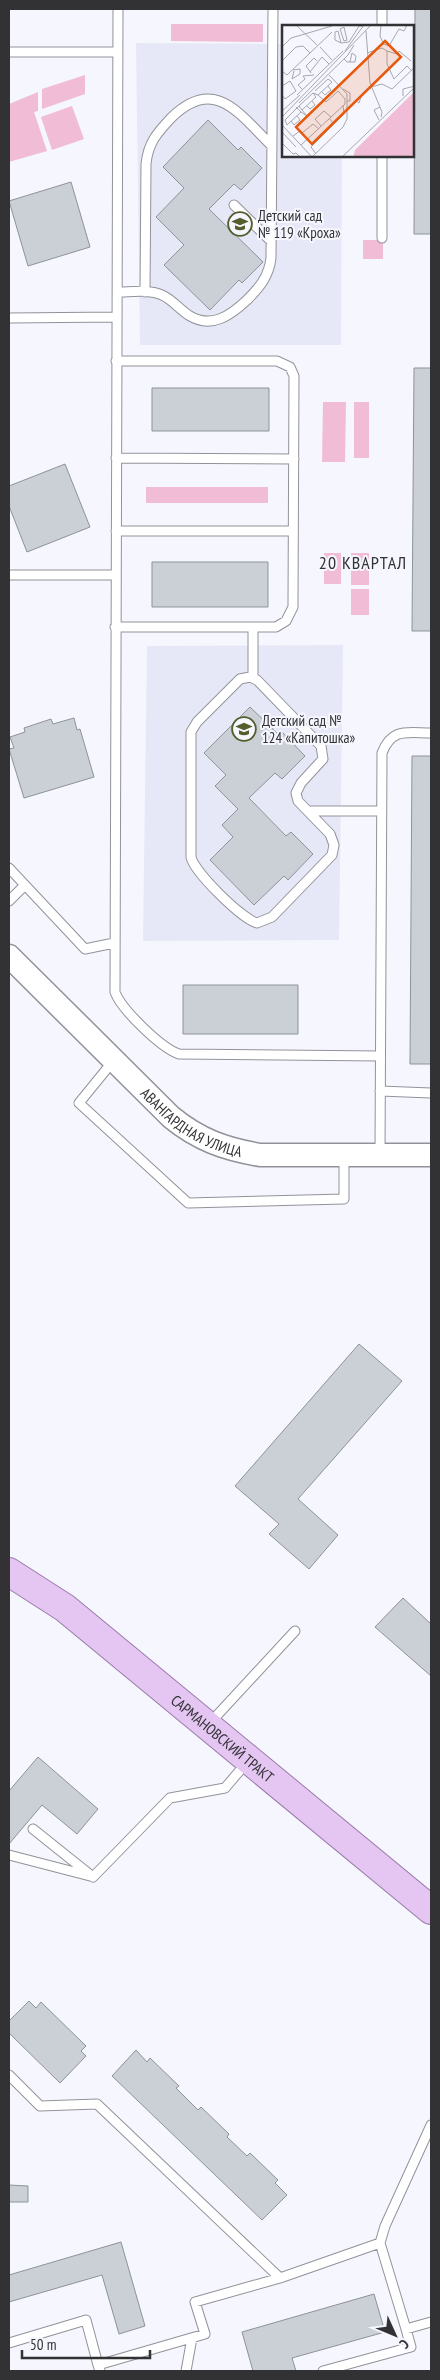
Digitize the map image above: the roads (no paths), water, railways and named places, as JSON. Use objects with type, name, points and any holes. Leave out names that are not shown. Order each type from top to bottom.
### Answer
[{"type":"main road","name":"САРМАНОВСКИЙ ТРАКТ","points":[[9,1572],[65,1608],[431,1910]]},
{"type":"street","name":"АВАНГАРДНАЯ УЛИЦА","points":[[9,956],[172,1117],[193,1134],[232,1150],[260,1155],[431,1155]]},
{"type":"lane","points":[[118,9],[114,987],[119,1000],[161,1044],[173,1052],[184,1055],[380,1056]]},
{"type":"lane","points":[[117,292],[145,292],[162,295],[190,316],[209,321],[226,318],[256,291],[267,276],[272,241],[272,9]]},
{"type":"lane","points":[[382,9],[382,25]]},
{"type":"lane","points":[[9,52],[118,52]]},
{"type":"lane","points":[[145,292],[146,164],[149,147],[156,134],[189,103],[203,98],[212,99],[232,108],[272,146]]},
{"type":"lane","points":[[382,158],[382,238]]},
{"type":"lane","points":[[234,205],[272,241]]},
{"type":"lane","points":[[9,318],[117,317]]},
{"type":"lane","points":[[115,627],[276,627],[286,621],[292,612],[294,459],[294,376],[290,367],[284,363],[278,361],[116,361]]},
{"type":"lane","points":[[116,458],[294,459]]},
{"type":"lane","points":[[116,531],[293,531]]},
{"type":"lane","points":[[9,575],[115,575]]},
{"type":"lane","points":[[253,627],[253,678],[322,746],[323,754],[320,764],[296,790],[298,801],[330,834],[334,845],[332,856],[268,920],[257,923],[243,916],[193,865],[191,838],[190,735],[192,728],[240,679],[253,678]]},
{"type":"lane","points":[[380,1154],[382,753],[386,741],[399,733],[431,733]]},
{"type":"lane","points":[[308,811],[381,811]]},
{"type":"lane","points":[[9,868],[85,948],[114,943]]},
{"type":"lane","points":[[9,902],[25,885]]},
{"type":"lane","points":[[114,1060],[79,1103],[188,1203],[344,1199],[344,1155]]},
{"type":"lane","points":[[380,1091],[431,1092]]},
{"type":"lane","points":[[208,1725],[295,1631]]},
{"type":"lane","points":[[93,1876],[170,1798],[225,1788],[250,1759]]},
{"type":"lane","points":[[33,1828],[93,1876]]},
{"type":"lane","points":[[9,1855],[93,1876]]},
{"type":"lane","points":[[9,2075],[40,2106],[97,2104],[280,2278]]},
{"type":"lane","points":[[323,2371],[411,2347],[380,2244],[385,2226],[431,2125]]},
{"type":"lane","points":[[9,2343],[86,2320],[99,2368],[205,2334],[195,2302],[280,2278],[380,2244]]},
{"type":"lane","points":[[406,2329],[431,2322]]},
{"type":"lane","points":[[186,2371],[192,2338]]},
{"type":"place","name":"Детский сад № 119 «Кроха»","points":[[240,224]]},
{"type":"place","name":"Детский сад № 124 «Капитошка»","points":[[244,729]]},
{"type":"district","name":"20 КВАРТАЛ","points":[[363,562]]}]
